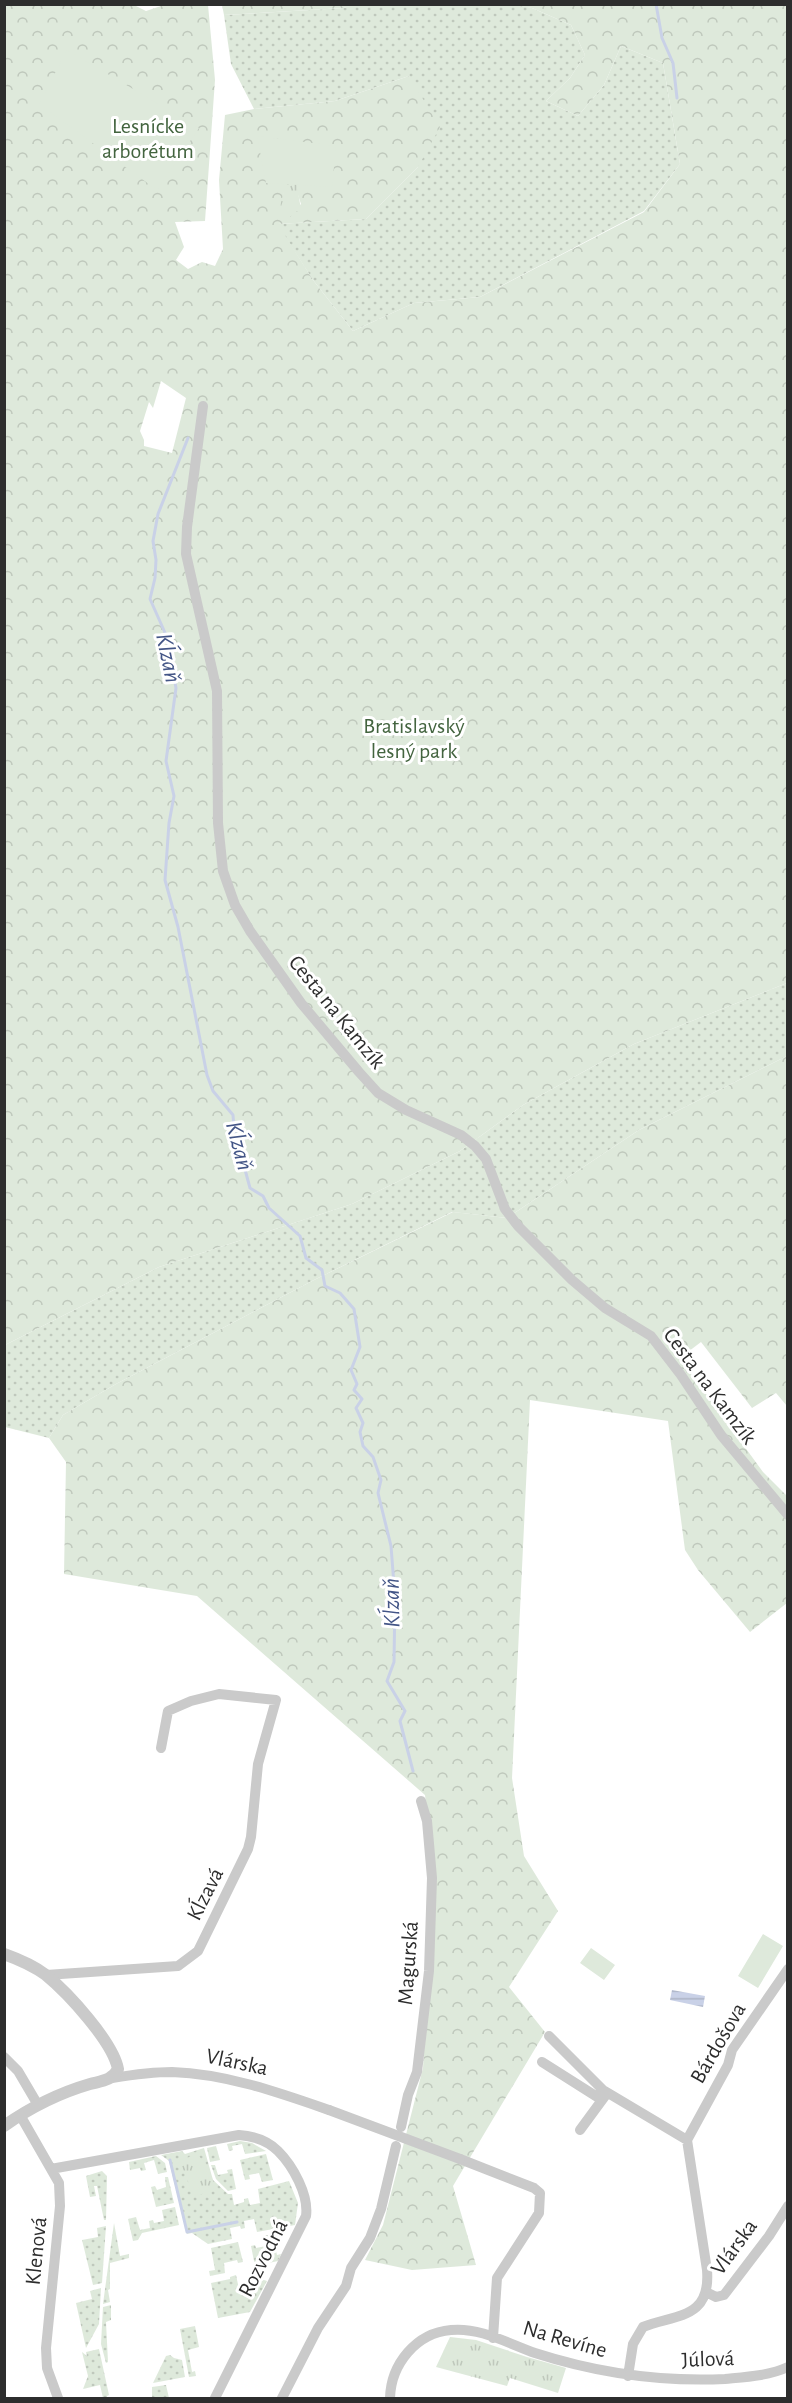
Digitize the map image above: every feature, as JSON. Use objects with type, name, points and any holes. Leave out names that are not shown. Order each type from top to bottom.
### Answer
[{"type":"street","name":"Cesta na Kamzík","points":[[203,406],[187,527],[186,554],[217,691],[218,824],[223,871],[234,905],[301,1004],[352,1065],[378,1093],[406,1110],[460,1135],[475,1146],[486,1159],[505,1209],[518,1226],[572,1280],[604,1308],[651,1336],[681,1375],[721,1435],[788,1515]]},
{"type":"street","name":"Kĺzavá","points":[[46,1975],[178,1966],[198,1951],[252,1837],[258,1764],[276,1700],[219,1694],[168,1710],[161,1748]]},
{"type":"street","name":"Magurská","points":[[400,2127],[408,2095],[417,2072],[429,1971],[432,1878],[427,1821],[422,1801]]},
{"type":"street","points":[[4,1954],[46,1975],[89,2021],[114,2056],[118,2069],[112,2078]]},
{"type":"street","name":"Bárdošova","points":[[687,2139],[728,2065],[732,2050],[788,1969]]},
{"type":"street","points":[[549,2036],[604,2097]]},
{"type":"street","points":[[4,2057],[18,2071],[38,2104]]},
{"type":"street","points":[[542,2062],[604,2097],[687,2139],[707,2270],[706,2292],[691,2312],[676,2319],[652,2324],[639,2332],[633,2344],[628,2376]]},
{"type":"street","name":"Vlárska","points":[[4,2126],[38,2104],[63,2093],[112,2078],[169,2072],[224,2077],[266,2088],[460,2159]]},
{"type":"street","points":[[580,2130],[604,2097]]},
{"type":"street","name":"Klenová","points":[[20,2115],[59,2183],[60,2205],[46,2349],[47,2368],[58,2398]]},
{"type":"street","name":"Rozvodná","points":[[51,2169],[239,2135],[258,2139],[270,2145],[287,2163],[303,2193],[306,2216],[214,2398]]},
{"type":"street","points":[[282,2398],[318,2328],[346,2286],[351,2268],[370,2238],[381,2209],[396,2146]]},
{"type":"street","name":"Na Revíne","points":[[460,2159],[534,2188],[540,2193],[539,2213],[497,2278],[493,2337]]},
{"type":"street","name":"Vlárska","points":[[706,2292],[716,2297],[724,2295],[769,2236],[788,2206]]},
{"type":"street","name":"Na Revíne","points":[[390,2398],[391,2384],[399,2363],[412,2347],[424,2338],[440,2332],[459,2330],[493,2337],[536,2353],[628,2376]]},
{"type":"street","name":"Júlová","points":[[628,2376],[689,2380],[712,2379],[760,2375],[788,2367]]},
{"type":"green space","name":"Bratislavský lesný park","points":[[132,4],[146,11],[164,5],[208,5],[215,80],[205,221],[175,222],[184,247],[176,260],[188,269],[202,262],[215,266],[223,249],[219,180],[225,115],[254,109],[335,101],[409,76],[440,127],[418,167],[366,219],[278,224],[313,280],[353,331],[414,303],[480,297],[644,212],[680,164],[663,63],[621,46],[604,85],[578,116],[546,101],[570,78],[585,55],[571,25],[532,8],[512,5],[787,5],[787,983],[634,1044],[523,1105],[460,1151],[352,1204],[159,1267],[5,1345],[5,5]],"holes":[[[287,189],[298,195],[301,204],[295,211],[283,202],[284,192]],[[161,381],[186,398],[172,453],[144,446],[140,431],[149,402],[153,408]]]},
{"type":"green space","points":[[222,4],[354,5],[344,8],[224,15]]},
{"type":"green space","points":[[354,4],[512,4],[532,8],[571,25],[585,55],[570,78],[546,101],[578,116],[604,85],[621,46],[663,63],[680,164],[644,211],[480,297],[414,303],[353,331],[313,280],[277,224],[366,219],[418,167],[409,76],[335,101],[254,109],[231,64],[224,15],[344,8]]},
{"type":"green space","name":"Lesnícke arborétum","points":[[67,50],[199,128],[157,190],[39,104]]},
{"type":"green space","points":[[257,136],[336,146],[332,187],[266,183]]},
{"type":"green space","points":[[296,181],[301,209],[300,212],[296,211],[290,217],[281,212],[281,204],[284,190],[290,183]]},
{"type":"green space","points":[[787,983],[787,1056],[639,1130],[507,1218],[452,1212],[314,1280],[116,1384],[63,1415],[49,1438],[5,1427],[5,1345],[159,1267],[352,1204],[460,1151],[523,1105],[634,1044]]},
{"type":"green space","points":[[787,1056],[787,1406],[776,1393],[752,1408],[701,1342],[680,1358],[763,1472],[787,1496],[787,1603],[750,1632],[698,1570],[685,1550],[668,1421],[530,1400],[512,1778],[524,1856],[558,1911],[509,1987],[545,2032],[453,2186],[476,2265],[412,2270],[365,2260],[383,2225],[423,2068],[434,1876],[425,1795],[197,1596],[64,1574],[66,1462],[49,1438],[63,1415],[116,1384],[314,1280],[453,1212],[507,1218],[639,1130]]},
{"type":"green space","points":[[763,1934],[783,1946],[758,1988],[738,1976]]},
{"type":"green space","points":[[591,1948],[615,1965],[604,1980],[580,1963]]},
{"type":"green space","points":[[240,2141],[252,2143],[266,2151],[245,2154],[242,2144],[232,2146],[233,2150],[229,2151],[227,2144]]},
{"type":"green space","points":[[216,2146],[220,2160],[210,2162],[207,2148]]},
{"type":"green space","points":[[204,2148],[213,2180],[228,2194],[232,2194],[234,2205],[248,2198],[250,2205],[260,2203],[258,2189],[289,2181],[298,2203],[295,2225],[257,2232],[254,2219],[244,2221],[245,2228],[241,2229],[240,2226],[230,2228],[232,2239],[208,2244],[192,2233],[187,2234],[169,2161],[161,2155],[182,2151],[185,2154]]},
{"type":"green space","points":[[196,2153],[206,2164],[217,2190],[194,2196],[180,2162]]},
{"type":"green space","points":[[266,2154],[273,2180],[262,2182],[259,2173],[249,2175],[250,2179],[245,2180],[240,2160]]},
{"type":"green space","points":[[156,2156],[165,2163],[167,2172],[158,2174],[154,2160],[144,2163],[146,2170],[141,2171],[140,2168],[130,2170],[129,2162]]},
{"type":"green space","points":[[211,2165],[215,2165],[218,2175],[228,2173],[227,2170],[232,2169],[236,2189],[228,2191],[216,2179]]},
{"type":"green space","points":[[102,2171],[107,2176],[106,2220],[104,2220],[97,2186],[94,2186],[96,2196],[90,2197],[86,2176]]},
{"type":"green space","points":[[165,2177],[168,2177],[174,2203],[156,2207],[151,2187],[155,2186],[157,2190],[166,2187]]},
{"type":"green space","points":[[175,2207],[179,2225],[142,2233],[138,2240],[133,2241],[128,2219],[136,2217],[140,2230],[150,2228],[149,2221],[153,2220],[154,2223],[164,2221],[162,2210]]},
{"type":"green space","points":[[114,2223],[120,2256],[129,2254],[129,2258],[110,2263],[110,2289],[108,2290],[110,2302],[103,2304]]},
{"type":"green space","points":[[106,2226],[102,2283],[93,2285],[82,2240],[98,2237],[97,2228]]},
{"type":"green space","points":[[272,2234],[277,2255],[281,2254],[278,2261],[255,2266],[251,2246],[255,2245],[256,2248],[266,2246],[264,2236]]},
{"type":"green space","points":[[238,2242],[243,2262],[238,2263],[237,2260],[224,2263],[225,2273],[210,2276],[209,2271],[215,2270],[211,2248]]},
{"type":"green space","points":[[236,2275],[239,2289],[249,2286],[248,2279],[252,2278],[253,2282],[267,2281],[250,2312],[218,2318],[211,2283],[230,2279]]},
{"type":"green space","points":[[101,2288],[99,2324],[86,2348],[76,2303],[92,2299],[90,2291]]},
{"type":"green space","points":[[111,2305],[111,2320],[106,2322],[108,2362],[106,2363],[101,2344],[103,2307]]},
{"type":"green space","points":[[195,2326],[199,2347],[188,2350],[192,2372],[195,2371],[196,2376],[189,2377],[180,2329]]},
{"type":"green space","points":[[450,2337],[476,2340],[566,2368],[558,2393],[510,2378],[507,2386],[436,2367]]},
{"type":"green space","points":[[99,2349],[109,2395],[107,2398],[103,2398],[100,2385],[83,2389],[88,2376],[82,2352],[87,2356],[86,2352]]},
{"type":"green space","points":[[170,2355],[182,2360],[185,2377],[153,2383],[166,2356]]},
{"type":"green space","points":[[166,2385],[169,2398],[152,2398],[152,2387]]},
{"type":"water","points":[[672,1990],[705,1996],[703,2007],[670,2000]]},
{"type":"waterway","points":[[656,4],[662,38],[673,63],[677,98]]},
{"type":"waterway","name":"Kĺzaň","points":[[188,438],[158,514],[153,541],[156,560],[150,599],[166,635],[176,688],[166,761],[174,796],[169,823],[165,880],[178,927],[207,1075],[213,1091],[233,1115],[234,1129],[250,1188],[263,1196],[269,1208],[300,1236],[306,1258],[322,1270],[325,1286],[340,1293],[354,1309],[360,1347],[351,1370],[357,1384],[354,1390],[362,1399],[356,1408],[363,1423],[360,1432],[363,1446],[373,1457],[381,1480],[378,1493],[391,1546],[395,1598],[394,1662],[387,1681],[405,1711],[400,1721],[413,1771]]},
{"type":"waterway","points":[[170,2160],[187,2232],[237,2222]]}]
